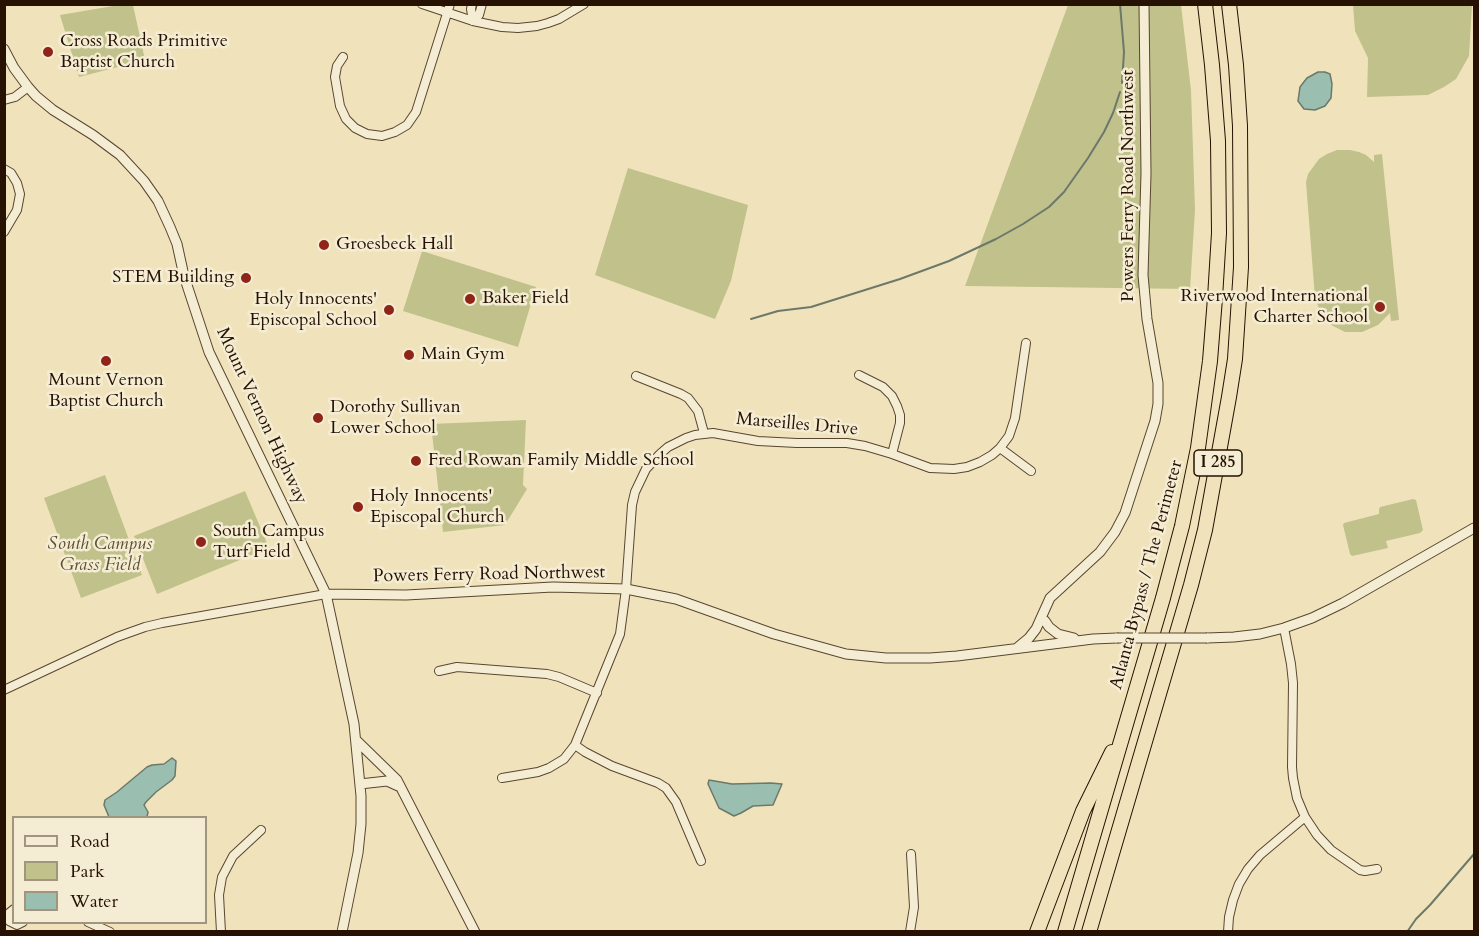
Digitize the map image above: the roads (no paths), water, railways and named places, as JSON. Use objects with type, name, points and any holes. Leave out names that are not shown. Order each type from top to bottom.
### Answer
[{"type":"highway","name":"Atlanta Bypass / The Perimeter","points":[[1065,932],[1163,598],[1182,526],[1198,448],[1210,361],[1216,287],[1219,186],[1218,141],[1205,4]]},
{"type":"highway","name":"I 285","points":[[1091,932],[1191,585],[1207,520],[1229,397],[1239,317],[1241,256],[1240,126],[1229,4]]},
{"type":"highway","points":[[1037,932],[1083,811],[1103,768],[1123,735]]},
{"type":"street","points":[[422,4],[449,9],[473,21],[518,28],[537,26],[559,19],[584,4]]},
{"type":"street","points":[[472,4],[473,21]]},
{"type":"street","points":[[473,21],[479,15],[482,4]]},
{"type":"street","name":"Powers Ferry Road Northwest","points":[[1017,648],[1036,629],[1050,598],[1100,552],[1115,532],[1125,513],[1155,421],[1158,383],[1147,319],[1143,275],[1146,174],[1144,4]]},
{"type":"street","points":[[343,57],[337,66],[335,77],[340,106],[346,119],[355,128],[368,134],[382,136],[395,132],[407,125],[416,112],[449,9]]},
{"type":"street","name":"Mount Vernon Highway","points":[[4,49],[28,87],[53,110],[120,154],[158,201],[177,244],[184,276],[209,352],[326,594],[354,724],[360,784],[361,824],[358,853],[342,932]]},
{"type":"street","points":[[4,100],[15,97],[28,87]]},
{"type":"street","points":[[4,169],[11,172],[20,194],[17,210],[4,232]]},
{"type":"street","points":[[1026,343],[1015,418],[1009,436],[1000,448],[1031,471]]},
{"type":"street","points":[[859,375],[883,387],[892,396],[897,406],[900,423],[892,454]]},
{"type":"street","points":[[636,376],[688,398],[698,411],[704,433]]},
{"type":"street","name":"Marseilles Drive","points":[[575,745],[620,634],[635,492],[640,478],[652,461],[668,447],[686,438],[704,433],[758,441],[847,443],[866,446],[930,468],[954,470],[980,462],[1000,448]]},
{"type":"street","points":[[1045,621],[1058,634],[1071,638],[1207,638],[1260,634],[1312,618],[1343,603],[1474,528]]},
{"type":"street","name":"Powers Ferry Road Northwest","points":[[326,594],[406,595],[553,587],[626,590],[676,599],[774,634],[846,654],[886,658],[957,656],[1088,639]]},
{"type":"street","points":[[4,690],[117,637],[145,627],[326,594]]},
{"type":"street","points":[[1045,645],[1046,606]]},
{"type":"street","points":[[1284,628],[1293,683],[1293,778],[1297,798],[1305,817],[1331,850],[1360,870],[1377,869]]},
{"type":"street","points":[[439,671],[457,667],[547,674],[560,677],[597,693]]},
{"type":"street","points":[[356,740],[397,780],[398,786],[475,932]]},
{"type":"street","points":[[502,778],[549,768],[564,759],[575,745],[612,766],[666,788],[676,801],[701,861]]},
{"type":"street","points":[[360,784],[387,781],[398,786]]},
{"type":"street","points":[[1228,932],[1233,900],[1248,869],[1260,855],[1305,817]]},
{"type":"street","points":[[221,932],[219,895],[222,877],[233,856],[261,830]]},
{"type":"street","points":[[910,932],[914,907],[911,854]]},
{"type":"street","points":[[12,911],[9,913],[9,921],[12,923]]},
{"type":"street","points":[[92,924],[110,932]]},
{"type":"water","points":[[1318,72],[1330,74],[1331,98],[1325,106],[1315,110],[1304,109],[1298,101],[1300,87],[1307,78]]},
{"type":"water","points":[[172,758],[176,761],[175,776],[146,802],[144,805],[148,812],[147,816],[109,816],[104,805],[105,800],[147,767],[164,764]]},
{"type":"water","points":[[709,780],[732,784],[782,784],[773,805],[753,806],[734,816],[719,808],[708,784]]},
{"type":"waterway","points":[[1120,4],[1124,52],[1122,83]]},
{"type":"waterway","points":[[751,319],[778,311],[811,307],[900,279],[949,261],[1023,224],[1049,207],[1064,192],[1104,132],[1120,92]]},
{"type":"waterway","points":[[1407,932],[1474,854]]},
{"type":"place","name":"Cross Roads Primitive Baptist Church","points":[[48,52]]},
{"type":"place","name":"Groesbeck Hall","points":[[324,245]]},
{"type":"place","name":"STEM Building","points":[[246,278]]},
{"type":"place","name":"Baker Field","points":[[470,299]]},
{"type":"place","name":"Riverwood International Charter School","points":[[1380,307]]},
{"type":"place","name":"Holy Innocents' Episcopal School","points":[[389,310]]},
{"type":"place","name":"Main Gym","points":[[409,355]]},
{"type":"place","name":"Mount Vernon Baptist Church","points":[[106,361]]},
{"type":"place","name":"Dorothy Sullivan Lower School","points":[[318,418]]},
{"type":"place","name":"Fred Rowan Family Middle School","points":[[416,461]]},
{"type":"place","name":"Holy Innocents' Episcopal Church","points":[[358,507]]},
{"type":"place","name":"South Campus Turf Field","points":[[201,542]]},
{"type":"park label","name":"South Campus Grass Field","points":[[100,555]]}]
